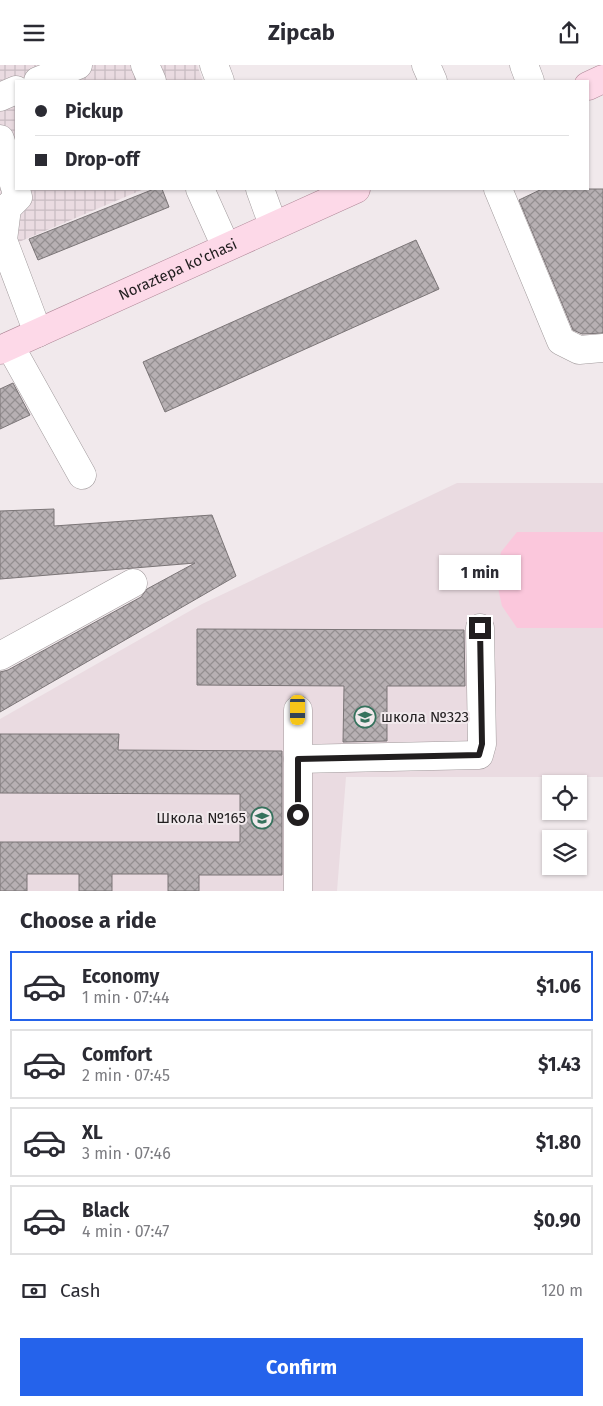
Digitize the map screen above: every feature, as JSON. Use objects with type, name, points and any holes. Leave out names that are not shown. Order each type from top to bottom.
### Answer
[{"type":"main road","points":[[589,86],[603,79]]},
{"type":"main road","name":"Noraztepa ko'chasi","points":[[5,348],[354,190]]},
{"type":"street","points":[[40,80],[78,65]]},
{"type":"street","points":[[145,65],[152,80]]},
{"type":"street","points":[[214,65],[220,80]]},
{"type":"street","points":[[426,65],[433,80]]},
{"type":"street","points":[[524,65],[530,80]]},
{"type":"street","points":[[0,97],[15,90]]},
{"type":"street","points":[[0,139],[15,187]]},
{"type":"street","points":[[16,190],[18,197],[7,208],[3,240],[38,333]]},
{"type":"street","points":[[200,190],[226,247]]},
{"type":"street","points":[[260,190],[273,225]]},
{"type":"street","points":[[498,190],[561,341],[579,350],[603,348]]},
{"type":"street","points":[[5,348],[82,475]]},
{"type":"street","points":[[0,656],[133,583]]},
{"type":"street","points":[[298,759],[479,755],[482,744],[480,628]]},
{"type":"street","points":[[298,710],[298,891]]},
{"type":"shaded area","points":[[0,65],[197,65],[203,80],[15,80],[15,190],[142,190],[0,250]]},
{"type":"shaded area","points":[[457,483],[603,483],[603,777],[542,775],[542,777],[346,777],[337,891],[0,891],[0,719],[202,604]]},
{"type":"shaded area","points":[[517,532],[603,532],[603,628],[517,628],[502,606],[496,579],[501,552]]},
{"type":"building","points":[[603,189],[603,333],[582,334],[573,330],[519,200],[540,190]]},
{"type":"building","points":[[152,190],[162,190],[169,207],[38,260],[29,239]]},
{"type":"building","points":[[416,240],[439,289],[165,412],[143,362]]},
{"type":"building","points":[[13,383],[30,415],[0,429],[0,389]]},
{"type":"building","points":[[54,509],[54,526],[212,515],[236,576],[0,712],[0,672],[8,670],[141,597],[147,589],[195,563],[0,579],[0,511]]},
{"type":"building","name":"школа №323","points":[[197,629],[464,630],[465,686],[387,686],[387,741],[343,742],[344,686],[197,685]]},
{"type":"building","name":"Школа №165","points":[[0,734],[119,734],[118,750],[282,751],[282,875],[199,875],[199,891],[168,891],[168,874],[112,874],[112,891],[79,891],[79,874],[27,874],[27,891],[0,891],[0,842],[240,842],[240,794],[0,793]]},
{"type":"place","name":"школа №323","points":[[365,717]]},
{"type":"place","name":"Школа №165","points":[[262,818]]},
{"type":"route","points":[[298,815],[298,759],[479,755],[482,744],[480,628]]}]
